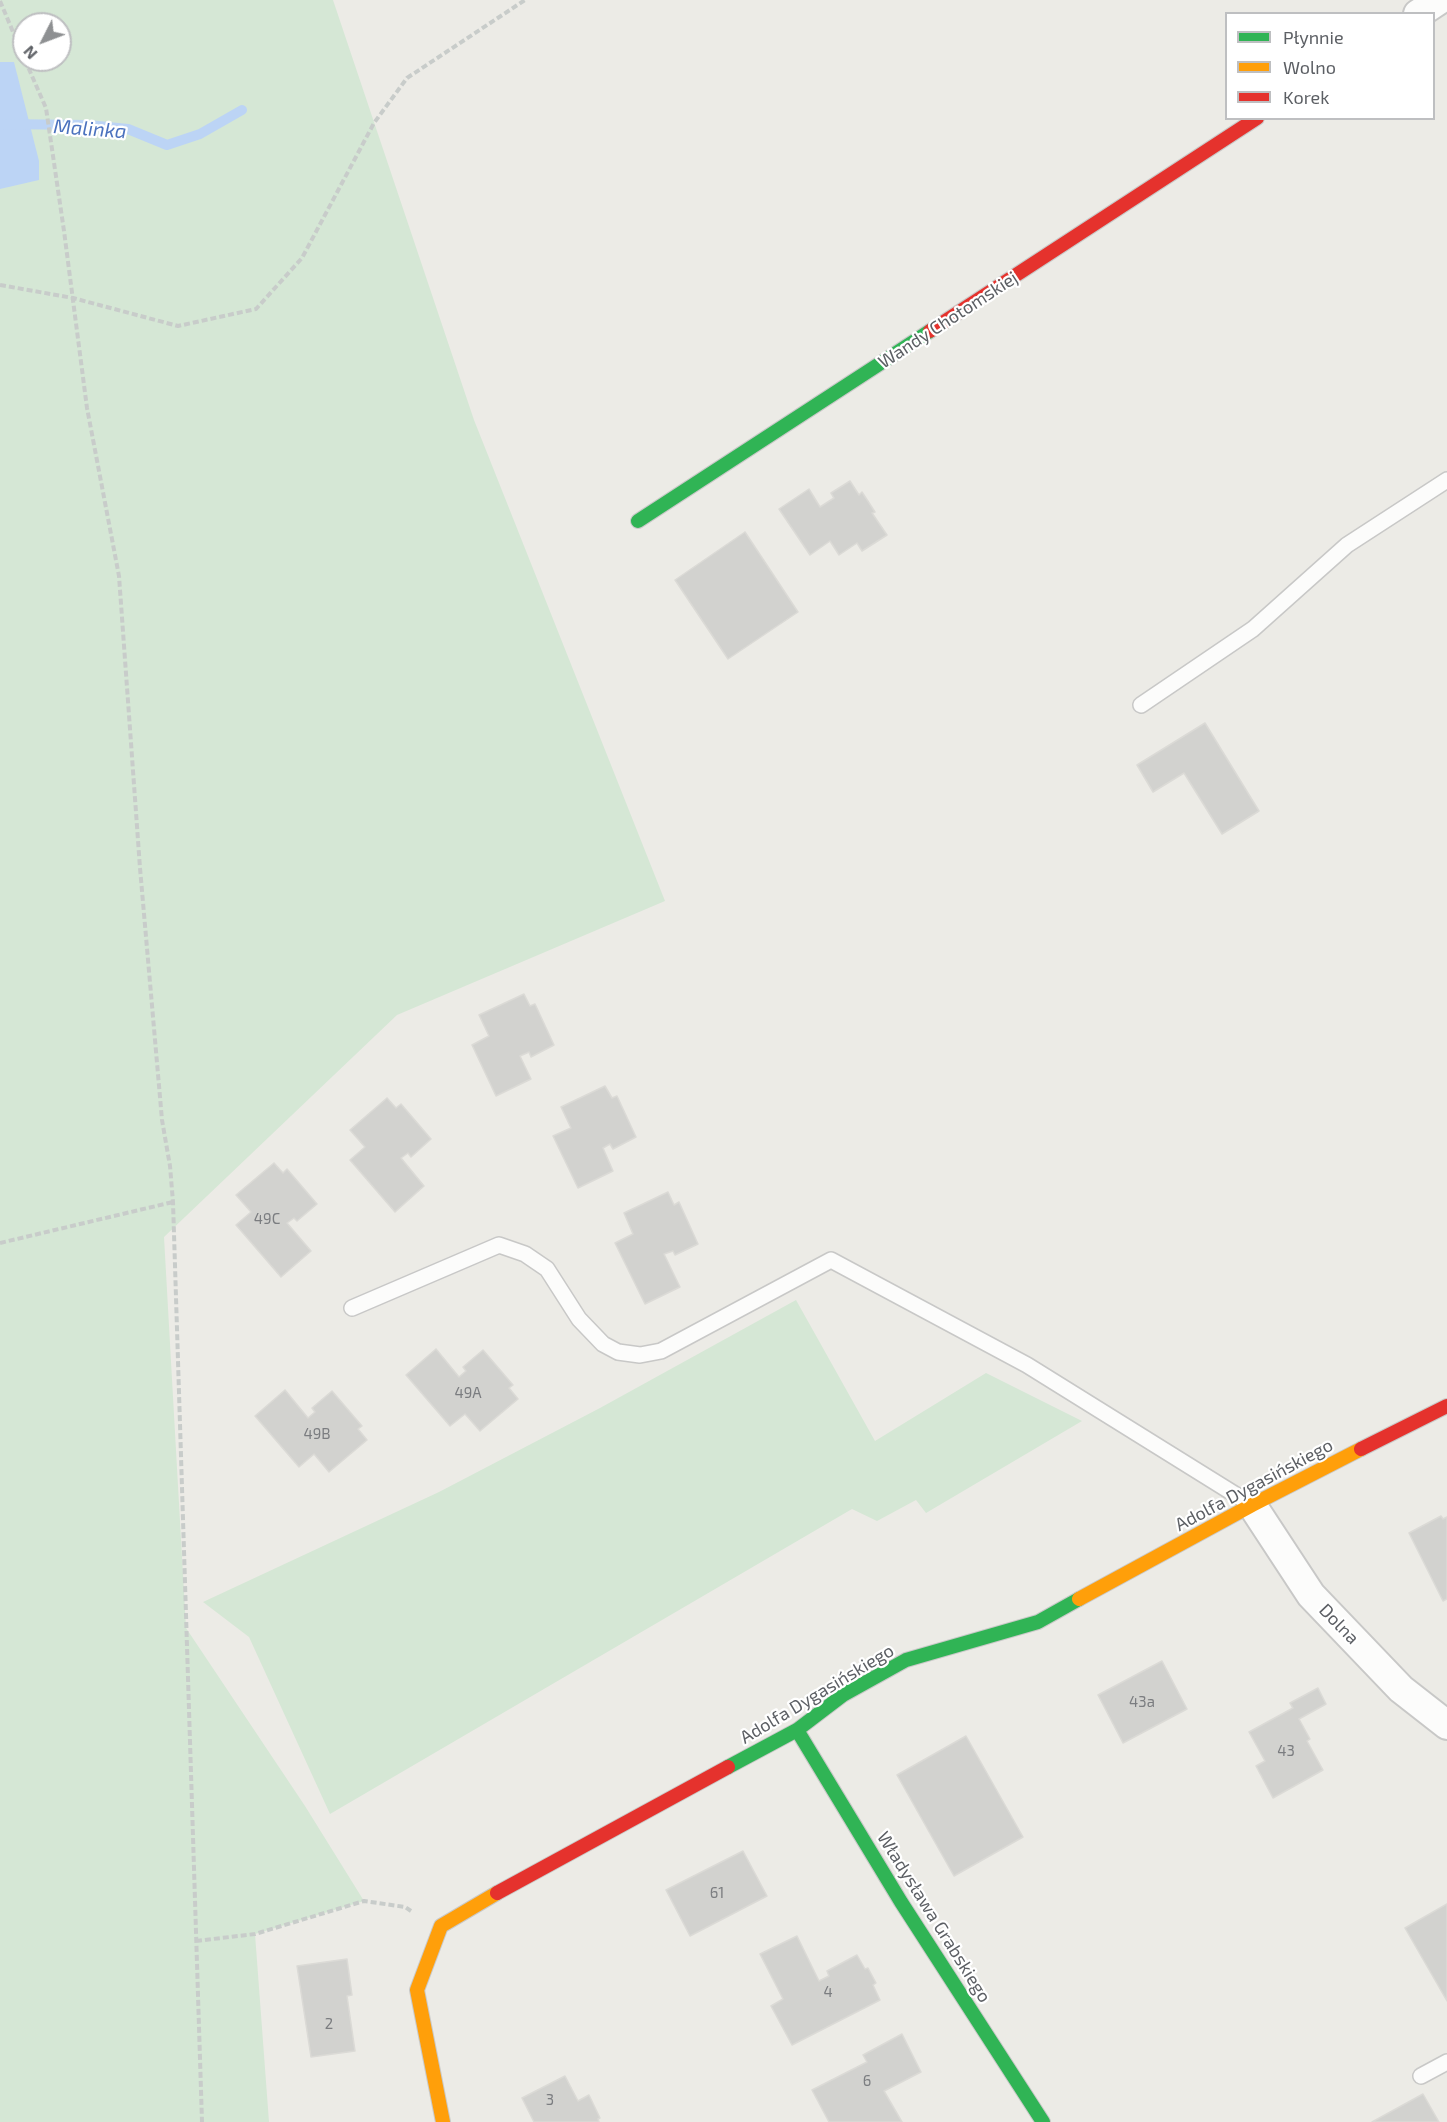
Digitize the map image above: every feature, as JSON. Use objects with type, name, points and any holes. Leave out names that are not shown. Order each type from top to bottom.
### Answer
[{"type":"street","points":[[1421,12],[1439,0]]},
{"type":"street","name":"Wandy Chotomskiej","points":[[638,520],[1254,120]]},
{"type":"street","name":"Adolfa Dygasińskiego","points":[[441,1926],[502,1890],[797,1730],[843,1695],[906,1660],[1038,1622],[1252,1505],[1447,1406]]},
{"type":"street","name":"Dolna","points":[[1252,1505],[1311,1595],[1401,1689],[1447,1725]]},
{"type":"street","name":"Władysława Grabskiego","points":[[797,1730],[901,1902],[1043,2122]]},
{"type":"street","points":[[441,1926],[417,1990],[443,2122]]},
{"type":"lane","points":[[1142,705],[1253,629],[1347,545],[1447,480]]},
{"type":"lane","points":[[352,1308],[499,1245],[525,1254],[547,1269],[579,1319],[603,1344],[618,1352],[640,1355],[661,1351],[831,1260],[1027,1365],[1252,1505]]},
{"type":"lane","points":[[1421,2076],[1447,2062]]},
{"type":"path","points":[[0,285],[73,298],[178,327],[256,309],[302,258],[374,123],[407,78],[525,0]]},
{"type":"path","points":[[0,1],[12,30]]},
{"type":"path","points":[[30,72],[46,108],[87,408],[120,576],[140,868],[162,1120],[170,1166],[202,2122]]},
{"type":"path","points":[[0,1243],[172,1202]]},
{"type":"path","points":[[196,1941],[255,1934],[363,1901],[405,1907],[441,1926]]},
{"type":"green space","points":[[0,0],[333,0],[474,420],[665,901],[397,1015],[164,1237],[186,1628],[305,1806],[364,1901],[255,1934],[269,2122],[0,2122]]},
{"type":"green space","points":[[796,1300],[875,1441],[986,1373],[1082,1421],[926,1513],[916,1500],[877,1521],[852,1509],[330,1814],[249,1637],[203,1602],[439,1492],[600,1408]]},
{"type":"water","points":[[0,62],[12,62],[12,72],[17,72],[39,161],[39,180],[0,189]]},
{"type":"building","points":[[850,481],[859,495],[862,492],[875,512],[872,513],[887,535],[862,551],[857,543],[839,555],[830,541],[810,555],[779,509],[809,489],[820,507],[834,498],[831,493]]},
{"type":"building","points":[[745,532],[798,612],[728,659],[675,580]]},
{"type":"building","points":[[1205,723],[1259,811],[1222,834],[1184,773],[1153,792],[1137,765]]},
{"type":"building","points":[[524,994],[530,1006],[535,1004],[554,1045],[531,1057],[529,1052],[520,1056],[531,1079],[496,1096],[472,1045],[489,1036],[479,1015]]},
{"type":"building","points":[[605,1086],[612,1098],[617,1096],[636,1137],[613,1149],[610,1144],[603,1148],[613,1171],[578,1188],[553,1136],[571,1128],[561,1107]]},
{"type":"building","points":[[387,1098],[396,1108],[401,1104],[431,1139],[411,1157],[408,1153],[401,1158],[424,1186],[395,1212],[350,1160],[365,1147],[350,1130]]},
{"type":"building","points":[[274,1163],[283,1173],[287,1169],[317,1204],[297,1221],[294,1218],[287,1223],[311,1251],[281,1277],[236,1225],[251,1212],[236,1195]]},
{"type":"building","points":[[668,1192],[674,1205],[679,1202],[698,1244],[675,1255],[673,1251],[664,1254],[680,1287],[645,1304],[615,1243],[633,1234],[624,1213]]},
{"type":"building","points":[[436,1349],[459,1377],[466,1371],[463,1367],[483,1350],[513,1385],[509,1388],[518,1399],[480,1431],[465,1414],[450,1426],[406,1375]]},
{"type":"building","points":[[285,1390],[308,1418],[315,1412],[312,1408],[332,1391],[362,1426],[358,1429],[367,1440],[329,1472],[314,1454],[299,1467],[255,1416]]},
{"type":"building","points":[[1441,1516],[1443,1519],[1447,1517],[1447,1599],[1443,1601],[1409,1533]]},
{"type":"building","points":[[1162,1661],[1187,1709],[1123,1743],[1098,1695]]},
{"type":"building","points":[[1318,1688],[1326,1704],[1299,1719],[1310,1739],[1307,1741],[1323,1770],[1273,1798],[1256,1766],[1265,1761],[1249,1732],[1293,1708],[1290,1703]]},
{"type":"building","points":[[966,1736],[1023,1837],[954,1876],[897,1775]]},
{"type":"building","points":[[743,1851],[767,1896],[690,1936],[666,1890]]},
{"type":"building","points":[[1447,1904],[1447,2001],[1405,1928]]},
{"type":"building","points":[[797,1936],[819,1981],[829,1976],[827,1971],[857,1955],[865,1969],[868,1968],[876,1983],[873,1985],[880,2000],[792,2045],[771,2006],[783,1999],[760,1954]]},
{"type":"building","points":[[347,1959],[352,1995],[347,1996],[355,2051],[311,2057],[297,1966]]},
{"type":"building","points":[[902,2034],[921,2072],[884,2091],[902,2122],[829,2122],[812,2090],[867,2062],[863,2055]]},
{"type":"building","points":[[565,2076],[578,2101],[589,2095],[600,2118],[599,2122],[534,2122],[522,2098]]},
{"type":"building","points":[[1423,2094],[1439,2122],[1372,2122]]},
{"type":"waterway","name":"Malinka","points":[[0,124],[88,125],[128,129],[167,145],[200,134],[242,110]]},
{"type":"traffic: fast","points":[[638,521],[930,331]]},
{"type":"traffic: fast","points":[[728,1767],[797,1730],[843,1695],[906,1660],[1038,1622],[1079,1599]]},
{"type":"traffic: fast","points":[[797,1730],[901,1902],[1043,2122]]},
{"type":"traffic: slow","points":[[1079,1599],[1361,1449]]},
{"type":"traffic: slow","points":[[443,2122],[417,1990],[441,1926],[497,1893]]},
{"type":"traffic: jam","points":[[930,331],[1254,120]]},
{"type":"traffic: jam","points":[[1361,1449],[1447,1406]]},
{"type":"traffic: jam","points":[[497,1893],[728,1767]]}]
